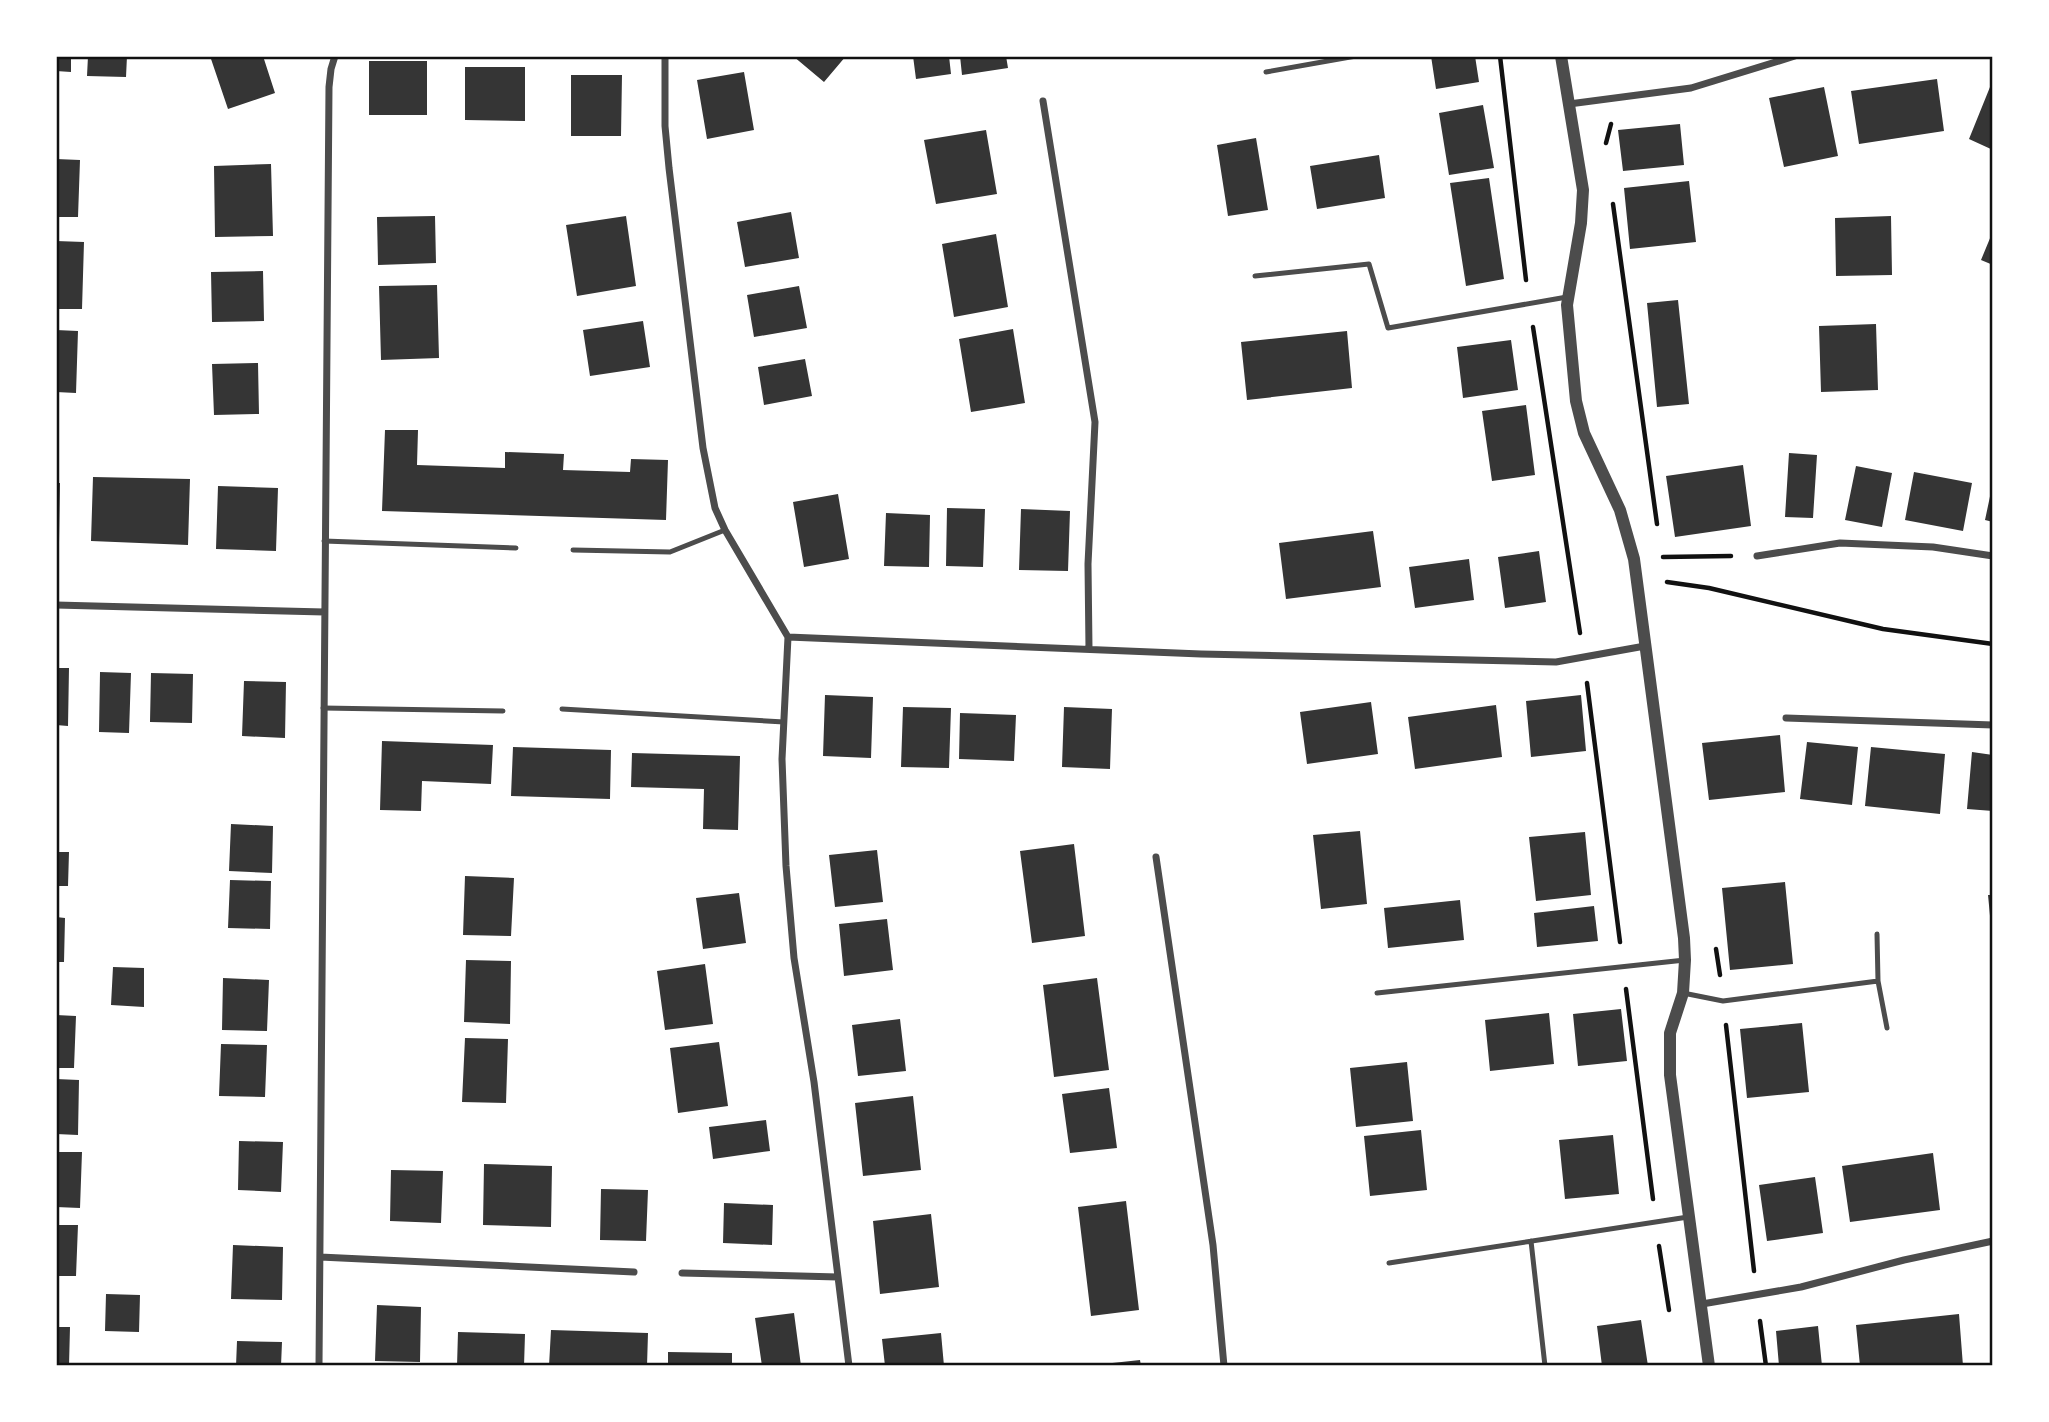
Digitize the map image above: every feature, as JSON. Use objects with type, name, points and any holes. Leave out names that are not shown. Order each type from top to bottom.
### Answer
[{"type":"street","points":[[319,1366],[329,87],[335,56]]},
{"type":"street","points":[[665,56],[665,126],[703,448],[715,508],[725,530],[788,637],[782,759],[786,866],[794,958],[814,1082],[849,1366]]},
{"type":"street","points":[[1561,56],[1583,190],[1581,223],[1567,297],[1571,362],[1576,401],[1584,433],[1620,510],[1633,559],[1645,646],[1685,960],[1683,993],[1670,1033],[1670,1075],[1709,1366]]},
{"type":"street","points":[[1569,104],[1691,88],[1795,56]]},
{"type":"street","points":[[1043,101],[1095,422],[1088,564],[1089,649]]},
{"type":"street","points":[[1757,556],[1840,542],[1933,547],[1993,556]]},
{"type":"street","points":[[56,605],[324,612]]},
{"type":"street","points":[[788,637],[1089,649],[1556,662],[1645,646]]},
{"type":"street","points":[[1786,718],[1993,725]]},
{"type":"street","points":[[1156,857],[1213,1245],[1224,1366]]},
{"type":"street","points":[[1702,1304],[1801,1287],[1904,1260],[1993,1241]]},
{"type":"street","points":[[320,1257],[634,1272]]},
{"type":"street","points":[[682,1273],[838,1277]]},
{"type":"lane","points":[[1266,72],[1356,56]]},
{"type":"lane","points":[[1255,276],[1369,264],[1388,328],[1567,297]]},
{"type":"lane","points":[[573,550],[670,552],[725,530]]},
{"type":"lane","points":[[324,541],[516,548]]},
{"type":"lane","points":[[323,708],[503,711]]},
{"type":"lane","points":[[562,709],[784,722]]},
{"type":"lane","points":[[1877,934],[1878,981],[1887,1028]]},
{"type":"lane","points":[[1377,993],[1685,960]]},
{"type":"lane","points":[[1683,993],[1723,1002],[1878,981]]},
{"type":"lane","points":[[1389,1263],[1688,1217]]},
{"type":"lane","points":[[1531,1241],[1545,1366]]},
{"type":"path","points":[[1500,56],[1529,304],[1584,658],[1670,1314]]},
{"type":"path","points":[[1633,559],[1757,556]]},
{"type":"path","points":[[1667,582],[1709,588],[1883,629],[1993,643]]},
{"type":"building","points":[[56,56],[71,56],[71,72],[56,71]]},
{"type":"building","points":[[88,56],[127,56],[126,77],[87,76]]},
{"type":"building","points":[[210,56],[263,56],[275,93],[228,109]]},
{"type":"building","points":[[793,56],[846,56],[824,82]]},
{"type":"building","points":[[913,56],[949,56],[951,74],[916,79]]},
{"type":"building","points":[[960,56],[1006,56],[1008,68],[962,75]]},
{"type":"building","points":[[1431,56],[1475,56],[1479,82],[1436,89]]},
{"type":"building","points":[[369,61],[427,61],[427,115],[369,115]]},
{"type":"building","points":[[465,67],[525,67],[525,121],[465,120]]},
{"type":"building","points":[[744,72],[754,130],[707,139],[697,80]]},
{"type":"building","points":[[571,75],[622,75],[621,136],[571,136]]},
{"type":"building","points":[[1937,79],[1944,131],[1859,144],[1851,91]]},
{"type":"building","points":[[1824,87],[1838,156],[1784,167],[1769,98]]},
{"type":"building","points":[[1990,87],[1993,88],[1993,150],[1969,139]]},
{"type":"building","points":[[1483,105],[1494,168],[1449,175],[1439,113]]},
{"type":"building","points":[[1680,124],[1684,165],[1623,171],[1618,130]]},
{"type":"building","points":[[986,130],[997,194],[936,204],[924,140]]},
{"type":"building","points":[[1256,138],[1268,210],[1228,216],[1217,145]]},
{"type":"building","points":[[1379,155],[1385,198],[1317,209],[1310,166]]},
{"type":"building","points":[[56,159],[80,160],[78,217],[56,217]]},
{"type":"building","points":[[271,164],[273,236],[215,237],[214,166]]},
{"type":"building","points":[[1489,178],[1504,279],[1466,286],[1450,183]]},
{"type":"building","points":[[1689,181],[1696,242],[1630,249],[1624,188]]},
{"type":"building","points":[[791,212],[799,258],[745,267],[737,222]]},
{"type":"building","points":[[435,216],[436,263],[378,265],[377,217]]},
{"type":"building","points":[[626,216],[636,286],[577,296],[566,225]]},
{"type":"building","points":[[1891,216],[1892,275],[1836,276],[1835,218]]},
{"type":"building","points":[[1993,231],[1993,265],[1981,260]]},
{"type":"building","points":[[996,234],[1008,307],[954,317],[942,244]]},
{"type":"building","points":[[56,241],[84,242],[82,309],[56,309]]},
{"type":"building","points":[[263,271],[264,321],[212,322],[211,272]]},
{"type":"building","points":[[437,285],[439,358],[381,360],[379,286]]},
{"type":"building","points":[[799,286],[807,328],[754,337],[747,295]]},
{"type":"building","points":[[1678,300],[1689,404],[1657,407],[1647,303]]},
{"type":"building","points":[[643,321],[650,367],[590,376],[583,330]]},
{"type":"building","points":[[1876,324],[1878,390],[1821,392],[1819,326]]},
{"type":"building","points":[[1013,329],[1025,403],[971,412],[959,339]]},
{"type":"building","points":[[56,330],[78,331],[76,393],[56,392]]},
{"type":"building","points":[[1347,331],[1352,388],[1247,400],[1241,342]]},
{"type":"building","points":[[1511,340],[1518,390],[1463,398],[1457,347]]},
{"type":"building","points":[[805,359],[812,396],[764,405],[758,367]]},
{"type":"building","points":[[258,363],[259,414],[214,415],[212,364]]},
{"type":"building","points":[[1526,405],[1535,475],[1492,481],[1482,411]]},
{"type":"building","points":[[385,430],[418,430],[417,465],[505,468],[505,452],[564,454],[563,470],[630,472],[631,459],[668,460],[666,520],[382,511]]},
{"type":"building","points":[[1789,453],[1817,455],[1813,518],[1785,517]]},
{"type":"building","points":[[1743,465],[1751,526],[1675,537],[1666,476]]},
{"type":"building","points":[[1856,466],[1892,473],[1882,527],[1845,520]]},
{"type":"building","points":[[1914,472],[1972,483],[1963,531],[1905,520]]},
{"type":"building","points":[[93,477],[190,479],[188,545],[91,541]]},
{"type":"building","points":[[56,483],[60,483],[59,543],[56,543]]},
{"type":"building","points":[[218,486],[278,488],[276,551],[216,549]]},
{"type":"building","points":[[1993,487],[1993,522],[1985,520]]},
{"type":"building","points":[[838,494],[849,559],[804,567],[793,502]]},
{"type":"building","points":[[947,508],[985,509],[983,567],[946,566]]},
{"type":"building","points":[[1021,509],[1070,511],[1068,571],[1019,570]]},
{"type":"building","points":[[886,513],[930,515],[929,567],[884,566]]},
{"type":"building","points":[[1373,531],[1381,587],[1286,599],[1279,543]]},
{"type":"building","points":[[1539,551],[1546,602],[1505,608],[1498,557]]},
{"type":"building","points":[[1469,559],[1474,600],[1415,608],[1409,567]]},
{"type":"building","points":[[56,668],[69,668],[68,726],[56,725]]},
{"type":"building","points":[[100,672],[131,673],[129,733],[99,732]]},
{"type":"building","points":[[151,673],[193,674],[192,723],[150,722]]},
{"type":"building","points":[[244,681],[286,682],[285,738],[242,736]]},
{"type":"building","points":[[825,695],[873,697],[871,758],[823,756]]},
{"type":"building","points":[[1581,695],[1586,751],[1531,757],[1526,701]]},
{"type":"building","points":[[1371,702],[1378,754],[1307,764],[1300,712]]},
{"type":"building","points":[[1496,705],[1502,757],[1415,769],[1408,717]]},
{"type":"building","points":[[903,707],[951,708],[949,768],[901,767]]},
{"type":"building","points":[[1064,707],[1112,709],[1110,769],[1062,767]]},
{"type":"building","points":[[960,713],[1016,715],[1014,761],[959,759]]},
{"type":"building","points":[[1780,735],[1785,792],[1709,800],[1702,743]]},
{"type":"building","points":[[382,741],[493,745],[491,784],[422,781],[421,811],[380,810]]},
{"type":"building","points":[[1807,742],[1858,747],[1852,805],[1800,799]]},
{"type":"building","points":[[513,747],[611,750],[610,799],[511,796]]},
{"type":"building","points":[[1871,747],[1945,754],[1940,814],[1865,806]]},
{"type":"building","points":[[1972,752],[1993,755],[1993,811],[1967,809]]},
{"type":"building","points":[[632,753],[740,756],[738,830],[703,829],[704,789],[631,787]]},
{"type":"building","points":[[231,824],[273,826],[272,873],[229,871]]},
{"type":"building","points":[[1360,831],[1367,904],[1321,909],[1313,835]]},
{"type":"building","points":[[1585,832],[1591,895],[1536,901],[1529,837]]},
{"type":"building","points":[[1074,844],[1085,936],[1032,943],[1020,851]]},
{"type":"building","points":[[877,850],[883,902],[835,907],[829,855]]},
{"type":"building","points":[[56,852],[69,852],[68,886],[56,886]]},
{"type":"building","points":[[465,876],[514,878],[511,936],[463,935]]},
{"type":"building","points":[[230,880],[271,881],[270,929],[228,928]]},
{"type":"building","points":[[1785,882],[1793,964],[1730,970],[1722,888]]},
{"type":"building","points":[[739,893],[746,943],[703,949],[696,898]]},
{"type":"building","points":[[1988,895],[1993,895],[1993,926],[1991,926]]},
{"type":"building","points":[[1460,900],[1464,940],[1388,948],[1384,908]]},
{"type":"building","points":[[1594,906],[1598,941],[1537,947],[1534,913]]},
{"type":"building","points":[[56,917],[65,918],[64,962],[56,962]]},
{"type":"building","points":[[887,919],[893,970],[844,976],[839,924]]},
{"type":"building","points":[[466,960],[511,961],[510,1024],[464,1022]]},
{"type":"building","points":[[705,964],[713,1024],[665,1030],[657,971]]},
{"type":"building","points":[[113,967],[144,968],[144,1007],[111,1005]]},
{"type":"building","points":[[223,978],[269,980],[267,1031],[222,1030]]},
{"type":"building","points":[[1097,978],[1109,1070],[1054,1077],[1043,985]]},
{"type":"building","points":[[1621,1009],[1627,1061],[1578,1066],[1573,1014]]},
{"type":"building","points":[[1549,1013],[1554,1064],[1490,1071],[1485,1020]]},
{"type":"building","points":[[56,1015],[76,1016],[74,1068],[56,1068]]},
{"type":"building","points":[[900,1019],[906,1071],[858,1076],[852,1025]]},
{"type":"building","points":[[1802,1023],[1809,1092],[1747,1098],[1740,1029]]},
{"type":"building","points":[[465,1038],[508,1039],[506,1103],[462,1102]]},
{"type":"building","points":[[719,1042],[728,1106],[678,1113],[670,1048]]},
{"type":"building","points":[[221,1044],[267,1045],[265,1097],[219,1096]]},
{"type":"building","points":[[1407,1062],[1413,1121],[1356,1127],[1350,1068]]},
{"type":"building","points":[[56,1079],[79,1080],[78,1135],[56,1134]]},
{"type":"building","points":[[1109,1088],[1117,1148],[1070,1153],[1062,1094]]},
{"type":"building","points":[[913,1096],[921,1170],[863,1176],[855,1103]]},
{"type":"building","points":[[766,1120],[770,1151],[713,1159],[709,1127]]},
{"type":"building","points":[[1421,1130],[1427,1190],[1370,1196],[1364,1136]]},
{"type":"building","points":[[1613,1135],[1619,1194],[1565,1199],[1559,1140]]},
{"type":"building","points":[[239,1141],[283,1142],[281,1192],[238,1190]]},
{"type":"building","points":[[56,1152],[82,1152],[80,1208],[56,1207]]},
{"type":"building","points":[[1933,1153],[1940,1210],[1850,1222],[1842,1166]]},
{"type":"building","points":[[484,1164],[552,1166],[551,1227],[483,1225]]},
{"type":"building","points":[[391,1170],[443,1171],[441,1223],[390,1221]]},
{"type":"building","points":[[1815,1177],[1823,1233],[1767,1241],[1759,1185]]},
{"type":"building","points":[[601,1189],[648,1190],[646,1241],[600,1240]]},
{"type":"building","points":[[1126,1201],[1139,1310],[1091,1316],[1078,1207]]},
{"type":"building","points":[[724,1203],[773,1205],[772,1245],[723,1243]]},
{"type":"building","points":[[931,1214],[939,1287],[880,1294],[873,1221]]},
{"type":"building","points":[[56,1225],[78,1225],[76,1276],[56,1276]]},
{"type":"building","points":[[233,1245],[283,1247],[282,1300],[231,1299]]},
{"type":"building","points":[[106,1294],[140,1295],[139,1332],[105,1331]]},
{"type":"building","points":[[377,1305],[421,1307],[420,1362],[375,1361]]},
{"type":"building","points":[[794,1313],[801,1366],[762,1366],[755,1318]]},
{"type":"building","points":[[1959,1314],[1963,1366],[1860,1366],[1856,1325]]},
{"type":"building","points":[[1641,1320],[1648,1366],[1602,1366],[1597,1326]]},
{"type":"building","points":[[1818,1326],[1822,1366],[1779,1366],[1776,1331]]},
{"type":"building","points":[[56,1327],[70,1327],[69,1366],[56,1366]]},
{"type":"building","points":[[551,1330],[648,1333],[647,1366],[549,1366]]},
{"type":"building","points":[[458,1332],[525,1334],[524,1366],[457,1366]]},
{"type":"building","points":[[941,1333],[944,1366],[885,1366],[882,1339]]},
{"type":"building","points":[[237,1341],[282,1342],[281,1366],[236,1366]]},
{"type":"building","points":[[668,1352],[732,1353],[732,1366],[668,1366]]},
{"type":"building","points":[[1140,1360],[1141,1366],[1103,1366],[1103,1364]]}]
